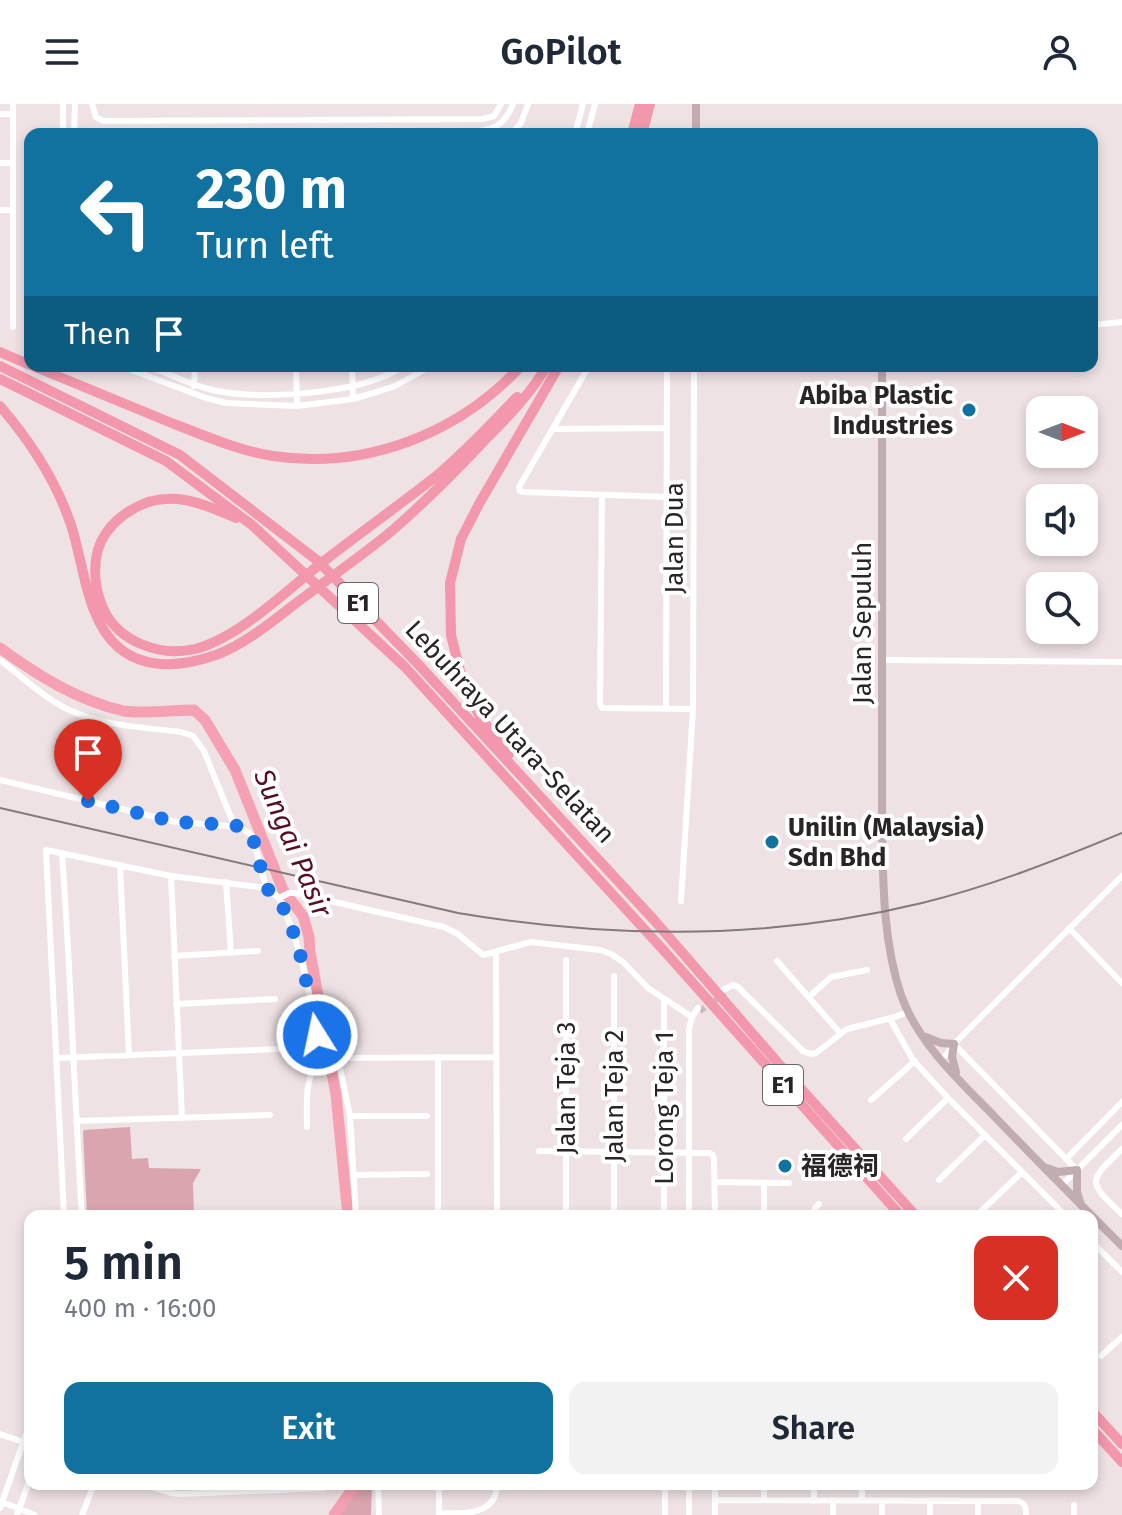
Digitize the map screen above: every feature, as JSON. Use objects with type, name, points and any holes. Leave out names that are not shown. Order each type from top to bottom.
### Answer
[{"type":"highway","points":[[634,128],[640,104]]},
{"type":"highway","points":[[644,128],[650,104]]},
{"type":"highway","points":[[0,352],[24,362]]},
{"type":"highway","name":"Lebuhraya Utara–Selatan","points":[[0,366],[180,455],[318,561],[417,663],[644,909],[911,1210]]},
{"type":"highway","points":[[49,372],[235,447],[273,456],[309,459],[367,454],[408,443],[451,423],[498,389],[515,372]]},
{"type":"highway","points":[[252,525],[187,499],[155,499],[130,510],[108,529],[100,541],[95,580],[106,615],[117,629],[134,641],[165,651],[198,648],[241,626],[436,475],[517,397],[535,372]]},
{"type":"highway","points":[[0,406],[30,443],[53,480],[71,525],[97,620],[106,635],[120,649],[143,661],[172,665],[219,654],[249,638],[392,531],[512,413],[543,372]]},
{"type":"highway","points":[[556,372],[461,539],[450,583],[451,635],[463,683],[480,717],[644,909]]},
{"type":"highway","name":"Lebuhraya Utara–Selatan","points":[[0,379],[166,461],[252,525],[405,667],[896,1210]]},
{"type":"highway","points":[[1098,1418],[1122,1444]]},
{"type":"highway","points":[[1098,1436],[1122,1462]]},
{"type":"main road","points":[[696,104],[696,128]]},
{"type":"main road","name":"Jalan Sepuluh","points":[[882,372],[883,879],[896,976],[908,1012],[921,1035],[959,1079],[1086,1210]]},
{"type":"main road","points":[[921,1035],[952,1045],[953,1065],[959,1079]]},
{"type":"main road","points":[[1042,1167],[1058,1172],[1077,1170],[1076,1186],[1081,1205]]},
{"type":"main road","name":"Jalan Sepuluh","points":[[1098,1222],[1122,1246]]},
{"type":"street","points":[[13,104],[13,327]]},
{"type":"street","points":[[63,104],[63,128]]},
{"type":"street","points":[[74,128],[75,104]]},
{"type":"street","points":[[92,104],[96,117],[103,121],[483,119],[494,116],[501,104]]},
{"type":"street","points":[[493,128],[503,122],[513,104]]},
{"type":"street","points":[[516,128],[528,104]]},
{"type":"street","points":[[577,128],[583,104]]},
{"type":"street","points":[[589,128],[595,104]]},
{"type":"street","points":[[0,114],[13,114]]},
{"type":"street","points":[[0,163],[13,163]]},
{"type":"street","points":[[0,210],[12,210]]},
{"type":"street","points":[[1098,324],[1122,322]]},
{"type":"street","points":[[145,372],[206,398],[226,403],[297,406],[353,399],[395,386],[420,372]]},
{"type":"street","points":[[163,372],[205,388],[251,395],[352,387],[394,372]]},
{"type":"street","points":[[193,393],[195,372]]},
{"type":"street","points":[[296,372],[297,406]]},
{"type":"street","points":[[352,372],[353,399]]},
{"type":"street","points":[[407,372],[408,379]]},
{"type":"street","points":[[586,372],[519,487],[520,491],[667,497]]},
{"type":"street","points":[[666,709],[667,372]]},
{"type":"street","name":"Jalan Dua","points":[[681,901],[693,709],[694,372]]},
{"type":"street","points":[[553,429],[667,428]]},
{"type":"street","points":[[602,495],[602,708],[693,709]]},
{"type":"street","points":[[0,660],[51,699],[80,714],[98,720],[193,736],[207,756],[234,825]]},
{"type":"street","points":[[883,660],[1122,662]]},
{"type":"street","points":[[0,780],[176,822],[234,825],[246,829],[251,835],[266,888]]},
{"type":"street","points":[[64,1210],[46,850],[171,876],[266,888],[284,896],[444,927],[458,934],[483,955],[531,942],[611,954],[664,999],[696,1012],[689,1029],[689,1210]]},
{"type":"street","points":[[62,853],[82,1210]]},
{"type":"street","points":[[120,865],[129,1055]]},
{"type":"street","points":[[171,876],[182,1118]]},
{"type":"street","points":[[940,1057],[945,1048],[952,1045],[1122,876]]},
{"type":"street","points":[[226,882],[231,953]]},
{"type":"street","points":[[284,896],[325,1058]]},
{"type":"street","points":[[1069,928],[1122,983]]},
{"type":"street","points":[[174,956],[258,951]]},
{"type":"street","points":[[496,952],[497,1210]]},
{"type":"street","name":"Jalan Teja 3","points":[[566,960],[566,1210]]},
{"type":"street","points":[[777,961],[840,1033]]},
{"type":"street","points":[[809,997],[831,977],[867,970]]},
{"type":"street","name":"Jalan Teja 2","points":[[614,976],[614,1210]]},
{"type":"street","points":[[725,991],[734,985],[740,989],[807,1053],[816,1053],[840,1033],[908,1012]]},
{"type":"street","points":[[176,1004],[275,999]]},
{"type":"street","name":"Lorong Teja 1","points":[[664,999],[664,1210]]},
{"type":"street","points":[[890,1019],[915,1061],[1059,1209]]},
{"type":"street","points":[[952,1045],[1077,1170]]},
{"type":"street","points":[[57,1058],[279,1049]]},
{"type":"street","points":[[438,1057],[438,1210]]},
{"type":"street","points":[[307,1127],[312,1070],[325,1058],[496,1057]]},
{"type":"street","points":[[340,1059],[350,1116],[356,1210]]},
{"type":"street","points":[[871,1100],[915,1061]]},
{"type":"street","points":[[906,1139],[948,1098]]},
{"type":"street","points":[[1066,1159],[1122,1102]]},
{"type":"street","points":[[76,1121],[270,1115]]},
{"type":"street","points":[[350,1116],[427,1116]]},
{"type":"street","points":[[1061,1186],[1122,1125]]},
{"type":"street","points":[[939,1180],[985,1135]]},
{"type":"street","points":[[1122,1149],[1096,1174],[1095,1180],[1096,1187],[1122,1214]]},
{"type":"street","points":[[539,1151],[689,1152],[713,1155],[715,1210]]},
{"type":"street","points":[[982,1210],[1022,1172]]},
{"type":"street","points":[[354,1175],[427,1174]]},
{"type":"street","points":[[715,1182],[789,1183]]},
{"type":"street","points":[[764,1183],[764,1210]]},
{"type":"street","points":[[814,1210],[819,1204]]},
{"type":"street","points":[[1098,1251],[1122,1272]]},
{"type":"street","points":[[1101,1356],[1122,1337]]},
{"type":"street","points":[[0,1434],[23,1442],[1,1505],[35,1515]]},
{"type":"street","points":[[18,1512],[26,1490]]},
{"type":"street","points":[[82,1515],[92,1490]]},
{"type":"street","points":[[160,1490],[181,1494],[276,1490]]},
{"type":"street","points":[[378,1490],[379,1515]]},
{"type":"street","points":[[439,1490],[439,1514],[484,1511],[494,1500],[496,1490]]},
{"type":"street","points":[[665,1490],[665,1515]]},
{"type":"street","points":[[689,1490],[689,1515]]},
{"type":"street","points":[[715,1490],[715,1515]]},
{"type":"street","points":[[764,1490],[764,1500]]},
{"type":"street","points":[[814,1490],[814,1501]]},
{"type":"street","points":[[862,1490],[862,1501]]},
{"type":"street","points":[[715,1500],[1019,1501],[1026,1507],[1026,1515]]},
{"type":"street","points":[[833,1501],[833,1515]]},
{"type":"street","points":[[882,1501],[882,1515]]},
{"type":"street","points":[[930,1501],[930,1515]]},
{"type":"street","points":[[978,1501],[978,1515]]},
{"type":"street","points":[[1074,1505],[1074,1515]]},
{"type":"shaded area","points":[[130,1127],[132,1159],[148,1158],[149,1168],[201,1169],[193,1183],[194,1210],[87,1210],[84,1130]]},
{"type":"shaded area","points":[[354,1490],[372,1490],[371,1515],[338,1515]]},
{"type":"waterway","name":"Sungai Pasir","points":[[0,648],[43,677],[107,707],[131,712],[194,710],[205,720],[235,770],[283,890],[303,916],[336,1095],[347,1210]]},
{"type":"waterway","name":"Sungai Pasir","points":[[334,1515],[352,1490]]},
{"type":"tunnel","points":[[700,1011],[725,993]]},
{"type":"railway","points":[[0,808],[458,913],[516,922],[632,931],[749,929],[865,915],[973,889],[1122,833]]},
{"type":"place","name":"Abiba Plastic Industries","points":[[969,410]]},
{"type":"place","name":"Unilin (Malaysia) Sdn Bhd","points":[[772,842]]},
{"type":"place","name":"福德祠","points":[[785,1166]]},
{"type":"route","points":[[88,801],[176,822],[234,825],[246,829],[254,842],[266,888],[279,898],[288,916],[302,961],[317,1035]]}]
